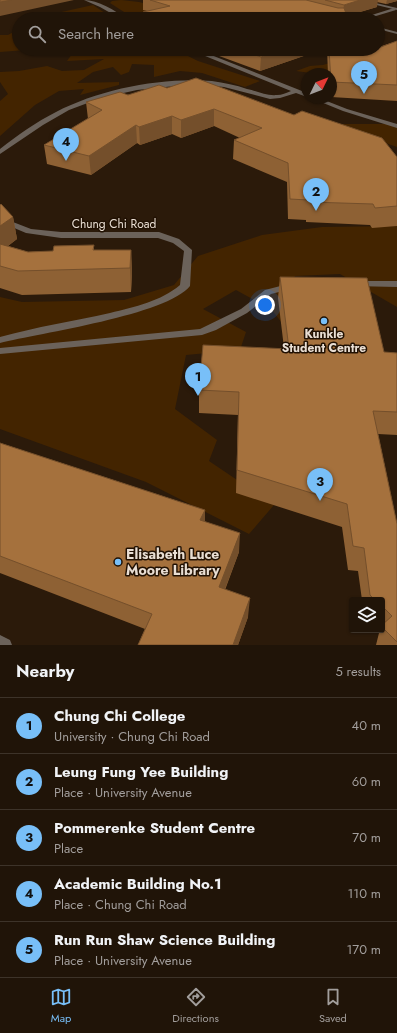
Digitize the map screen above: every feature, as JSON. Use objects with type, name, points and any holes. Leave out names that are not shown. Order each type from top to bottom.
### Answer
[{"type":"street","points":[[86,0],[102,6],[112,12]]},
{"type":"street","points":[[358,0],[395,9]]},
{"type":"street","points":[[385,12],[395,9]]},
{"type":"street","points":[[385,30],[397,33]]},
{"type":"street","points":[[208,56],[301,93]]},
{"type":"street","points":[[0,152],[39,124],[67,109],[113,93],[165,84],[200,82],[225,85],[268,96],[279,97],[296,91]]},
{"type":"street","points":[[330,104],[397,126]]},
{"type":"street","points":[[389,124],[397,120]]},
{"type":"street","name":"Chung Chi Road","points":[[0,219],[29,230],[60,236],[159,235],[176,241],[188,250],[185,286],[176,294],[134,310],[0,340]]},
{"type":"street","points":[[0,351],[202,332],[244,311],[271,290],[301,284]]},
{"type":"street","points":[[344,284],[397,284]]},
{"type":"street","points":[[0,644],[4,645]]},
{"type":"shaded area","points":[[121,0],[139,2],[158,7],[145,11],[147,12],[124,12],[110,3],[112,1]]},
{"type":"shaded area","points":[[93,5],[104,12],[62,12]]},
{"type":"shaded area","points":[[12,33],[12,51],[0,52],[0,35],[8,35]]},
{"type":"shaded area","points":[[71,56],[188,56],[198,61],[260,81],[245,87],[202,73],[180,71],[154,77],[154,65],[132,64],[129,72],[121,75],[113,67],[93,72],[77,83],[119,82],[119,85],[80,95],[84,89],[59,91],[35,105],[0,136],[0,101],[8,94],[0,82],[0,72],[19,71],[47,66],[62,71],[84,70],[104,59],[67,61]]},
{"type":"shaded area","points":[[354,56],[337,69],[337,68],[304,68],[323,65]]},
{"type":"shaded area","points":[[330,124],[397,124],[397,147]]},
{"type":"shaded area","points":[[397,226],[397,307],[340,274],[295,276],[283,300],[282,323],[272,310],[236,290],[203,309],[246,332],[240,350],[186,355],[175,409],[217,440],[209,461],[274,505],[249,534],[146,482],[0,429],[0,297],[22,302],[124,300],[174,285],[198,256],[262,235],[322,227]]},
{"type":"building","points":[[0,0],[12,0],[0,2]]},
{"type":"building","points":[[150,0],[306,0],[338,8],[344,8],[345,12],[143,12],[170,6]]},
{"type":"building","points":[[325,0],[360,0],[344,5]]},
{"type":"building","points":[[397,41],[397,85],[337,82],[337,68],[330,68],[329,56],[385,56],[385,45]]},
{"type":"building","points":[[196,78],[294,115],[302,111],[382,138],[397,157],[397,206],[375,208],[373,204],[309,202],[308,200],[290,199],[288,163],[234,140],[262,128],[214,109],[181,120],[172,116],[139,127],[136,125],[89,156],[44,145],[102,110],[86,102],[120,92],[128,95],[159,85],[167,88]]},
{"type":"building","points":[[1,204],[13,217],[0,226],[0,205]]},
{"type":"building","points":[[0,244],[28,252],[53,251],[54,246],[94,245],[93,250],[131,250],[130,268],[18,271],[0,266]]},
{"type":"building","points":[[280,277],[367,278],[384,352],[397,353],[397,412],[373,411],[397,524],[397,642],[385,630],[385,622],[392,616],[385,609],[385,597],[372,597],[370,595],[364,548],[353,546],[347,504],[237,470],[239,392],[199,390],[203,345],[289,349]]},
{"type":"building","name":"Elisabeth Luce Moore Library","points":[[0,443],[205,510],[200,520],[240,533],[219,587],[250,598],[233,645],[138,645],[152,614],[0,556]]},
{"type":"place","name":"Run Run Shaw Science Building","points":[[364,94]]},
{"type":"place","name":"Academic Building No.1","points":[[66,161]]},
{"type":"place","name":"Leung Fung Yee Building","points":[[316,211]]},
{"type":"place","name":"Kunkle Student Centre","points":[[324,321]]},
{"type":"place","name":"Chung Chi College","points":[[198,396]]},
{"type":"place","name":"Pommerenke Student Centre","points":[[320,501]]},
{"type":"place","name":"Elisabeth Luce Moore Library","points":[[118,562]]}]
